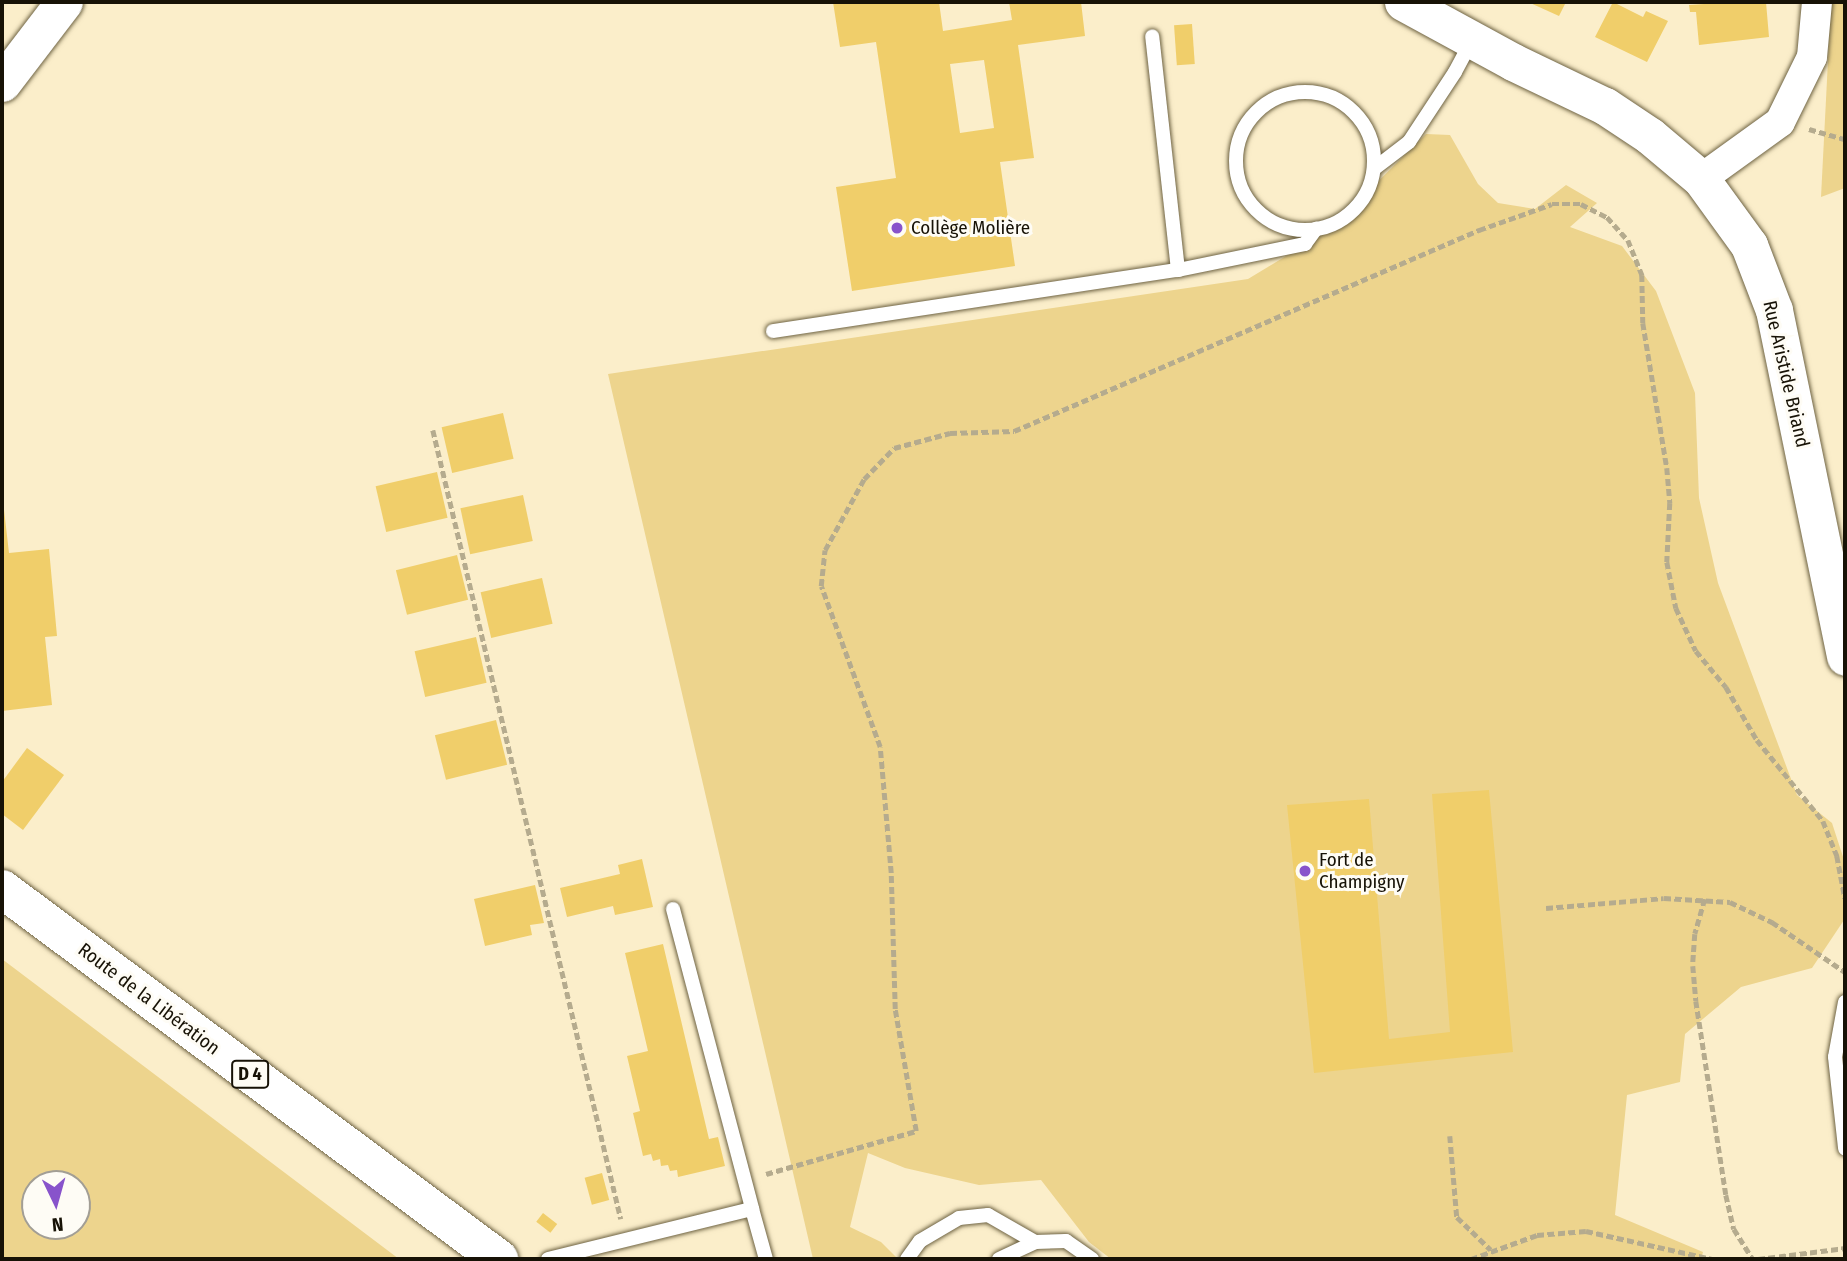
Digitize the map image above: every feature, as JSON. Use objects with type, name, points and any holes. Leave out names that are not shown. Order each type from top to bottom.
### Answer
[{"type":"main road","name":"Route de la Libération","points":[[2,889],[499,1259]]},
{"type":"street","points":[[2,83],[64,2]]},
{"type":"street","name":"Rue Aristide Briand","points":[[1383,2],[1466,36]]},
{"type":"street","name":"Rue Aristide Briand","points":[[1403,2],[1605,106],[1650,136],[1701,179],[1749,245],[1774,310],[1840,606],[1845,657]]},
{"type":"street","points":[[1701,179],[1780,122],[1812,57],[1817,2]]},
{"type":"lane","points":[[1152,36],[1178,270]]},
{"type":"lane","points":[[1375,168],[1409,142],[1455,72],[1466,36]]},
{"type":"lane","points":[[1294,92],[1330,96],[1359,116],[1374,149],[1375,168],[1362,201],[1349,215],[1316,229],[1298,230],[1265,217],[1251,205],[1242,189],[1236,153],[1249,120],[1261,106],[1294,92]]},
{"type":"lane","points":[[773,331],[1178,270],[1305,244],[1316,229]]},
{"type":"lane","points":[[673,909],[766,1259]]},
{"type":"lane","points":[[1845,1002],[1835,1057],[1845,1148]]},
{"type":"lane","points":[[548,1259],[752,1209]]},
{"type":"lane","points":[[907,1259],[920,1241],[959,1218],[988,1215],[1035,1242]]},
{"type":"lane","points":[[999,1259],[1035,1242],[1066,1241],[1092,1259]]},
{"type":"path","points":[[745,1180],[916,1131],[895,1009],[891,873],[880,747],[821,586],[825,550],[864,478],[894,448],[950,433],[1014,431],[1479,230],[1552,204],[1581,204],[1607,217],[1628,240],[1642,275],[1643,323],[1667,468],[1670,503],[1667,562],[1676,608],[1696,651],[1726,687],[1757,740],[1823,821],[1837,856],[1845,898]]},
{"type":"path","points":[[433,430],[626,1240]]},
{"type":"path","points":[[1546,908],[1664,898],[1730,902],[1772,922],[1845,972]]},
{"type":"path","points":[[1705,899],[1694,945],[1696,1001],[1726,1195],[1734,1229],[1756,1259],[1845,1248]]},
{"type":"path","points":[[1450,1136],[1457,1217],[1491,1250]]},
{"type":"path","points":[[1471,1259],[1537,1235],[1586,1231],[1652,1243],[1712,1259]]},
{"type":"shaded area","points":[[1831,2],[1845,2],[1845,188],[1821,197]]},
{"type":"shaded area","points":[[1426,134],[1450,135],[1478,184],[1498,203],[1535,209],[1566,185],[1597,203],[1570,227],[1622,246],[1656,291],[1695,393],[1699,498],[1718,583],[1797,795],[1832,823],[1845,863],[1844,920],[1812,968],[1741,987],[1685,1034],[1680,1082],[1627,1095],[1615,1215],[1703,1252],[1701,1259],[1111,1259],[1089,1242],[1041,1180],[979,1185],[905,1168],[868,1153],[850,1227],[881,1242],[898,1259],[813,1259],[608,374],[1248,279],[1329,230]]},
{"type":"shaded area","points":[[2,959],[399,1259],[2,1259]]},
{"type":"building","points":[[833,2],[939,2],[943,31],[1012,20],[1009,2],[1081,2],[1085,36],[1018,45],[1034,158],[1000,162],[1015,266],[852,291],[836,187],[896,178],[876,42],[840,47]],"holes":[[[984,60],[994,128],[960,133],[950,64]]]},
{"type":"building","points":[[1528,2],[1566,2],[1559,16]]},
{"type":"building","points":[[1613,2],[1643,17],[1646,11],[1668,21],[1647,62],[1595,37]]},
{"type":"building","points":[[1766,2],[1769,37],[1699,45],[1696,12],[1690,12],[1689,5]]},
{"type":"building","points":[[1192,24],[1195,64],[1177,65],[1174,25]]},
{"type":"building","points":[[503,413],[514,459],[452,473],[442,427]]},
{"type":"building","points":[[437,472],[448,518],[386,532],[376,486]]},
{"type":"building","points":[[2,492],[9,553],[49,549],[57,636],[45,637],[52,705],[2,711]]},
{"type":"building","points":[[523,495],[533,541],[470,554],[460,508]]},
{"type":"building","points":[[457,555],[468,600],[407,615],[396,570]]},
{"type":"building","points":[[542,578],[553,624],[491,638],[481,592]]},
{"type":"building","points":[[476,637],[487,683],[425,697],[415,651]]},
{"type":"building","points":[[496,720],[507,765],[446,780],[435,735]]},
{"type":"building","points":[[27,748],[64,775],[23,830],[2,814],[2,782]]},
{"type":"building","points":[[1489,790],[1513,1052],[1314,1073],[1287,805],[1369,799],[1389,1039],[1450,1032],[1432,794]]},
{"type":"building","points":[[642,859],[653,907],[615,915],[613,906],[567,917],[560,888],[620,874],[618,865]]},
{"type":"building","points":[[535,885],[544,923],[530,925],[532,935],[485,946],[474,899]]},
{"type":"building","points":[[663,944],[709,1139],[718,1137],[725,1166],[678,1177],[677,1170],[670,1171],[668,1165],[661,1166],[660,1159],[653,1161],[651,1154],[643,1156],[633,1113],[640,1111],[627,1056],[648,1051],[625,953]]},
{"type":"building","points":[[602,1173],[609,1200],[592,1205],[585,1178]]},
{"type":"building","points":[[543,1213],[557,1224],[550,1233],[536,1222]]},
{"type":"place","name":"Collège Molière","points":[[897,228]]},
{"type":"place","name":"Fort de Champigny","points":[[1305,871]]}]
